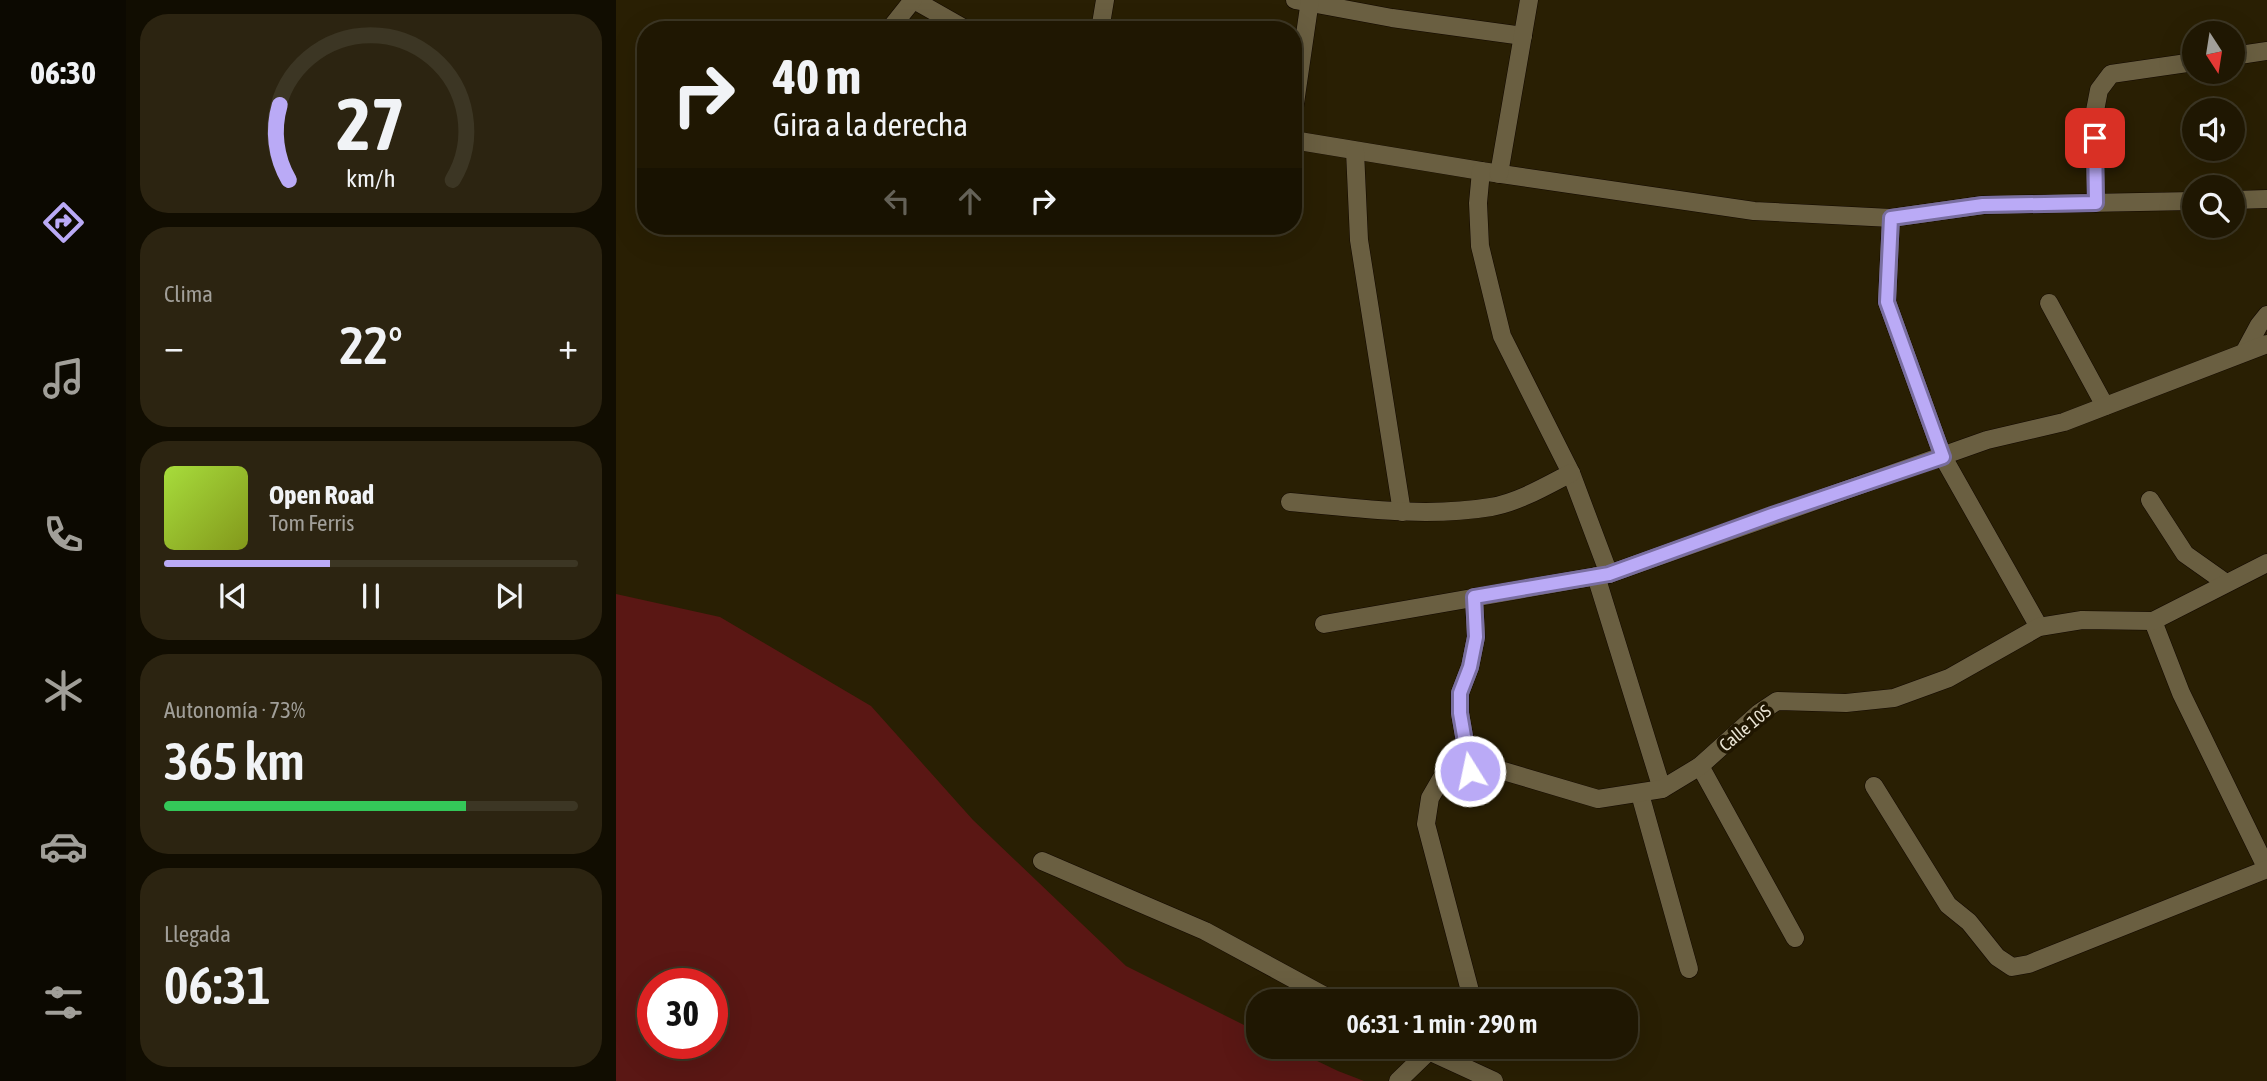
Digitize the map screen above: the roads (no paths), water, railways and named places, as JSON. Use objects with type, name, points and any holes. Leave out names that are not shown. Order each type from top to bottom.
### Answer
[{"type":"street","points":[[896,21],[914,0],[951,21]]},
{"type":"street","points":[[1102,21],[1105,0]]},
{"type":"street","points":[[1529,0],[1523,36],[1490,172],[1478,203],[1480,246],[1502,335],[1571,473],[1603,575],[1662,789]]},
{"type":"street","points":[[1302,22],[1304,1],[1392,18],[1523,36]]},
{"type":"street","points":[[2245,54],[2267,51]]},
{"type":"street","points":[[2096,203],[2094,116],[2099,90],[2111,74],[2182,64]]},
{"type":"street","points":[[1302,142],[1754,211],[1891,218],[1983,205],[2182,201]]},
{"type":"street","points":[[1355,151],[1359,240],[1402,512]]},
{"type":"street","points":[[2245,200],[2267,199]]},
{"type":"street","points":[[1891,218],[1887,302],[1943,457],[2039,627]]},
{"type":"street","points":[[2049,303],[2105,406]]},
{"type":"street","points":[[2245,351],[2267,316]]},
{"type":"street","points":[[1324,624],[1603,575],[1987,440],[2064,422],[2267,344]]},
{"type":"street","points":[[1290,502],[1402,512],[1492,507],[1517,500],[1571,473]]},
{"type":"street","points":[[2150,500],[2185,554],[2226,583]]},
{"type":"street","name":"Calle 10S","points":[[1469,989],[1426,824],[1430,798],[1441,779],[1490,767],[1598,799],[1662,789],[1700,766],[1759,713],[1777,701],[1846,703],[1894,698],[1949,678],[2039,627],[2082,620],[2153,621],[2267,563]]},
{"type":"street","points":[[1470,771],[1460,693],[1470,667],[1476,637],[1474,597]]},
{"type":"street","points":[[1874,786],[1948,905],[1969,922],[1997,957],[2012,967],[2029,964],[2267,869],[2181,693],[2153,621]]},
{"type":"street","points":[[1700,766],[1796,938]]},
{"type":"street","points":[[1640,794],[1689,969]]},
{"type":"street","points":[[1042,861],[1205,931],[1312,989]]},
{"type":"street","points":[[1398,1081],[1415,1059]]},
{"type":"street","points":[[1461,1059],[1494,1081]]}]
